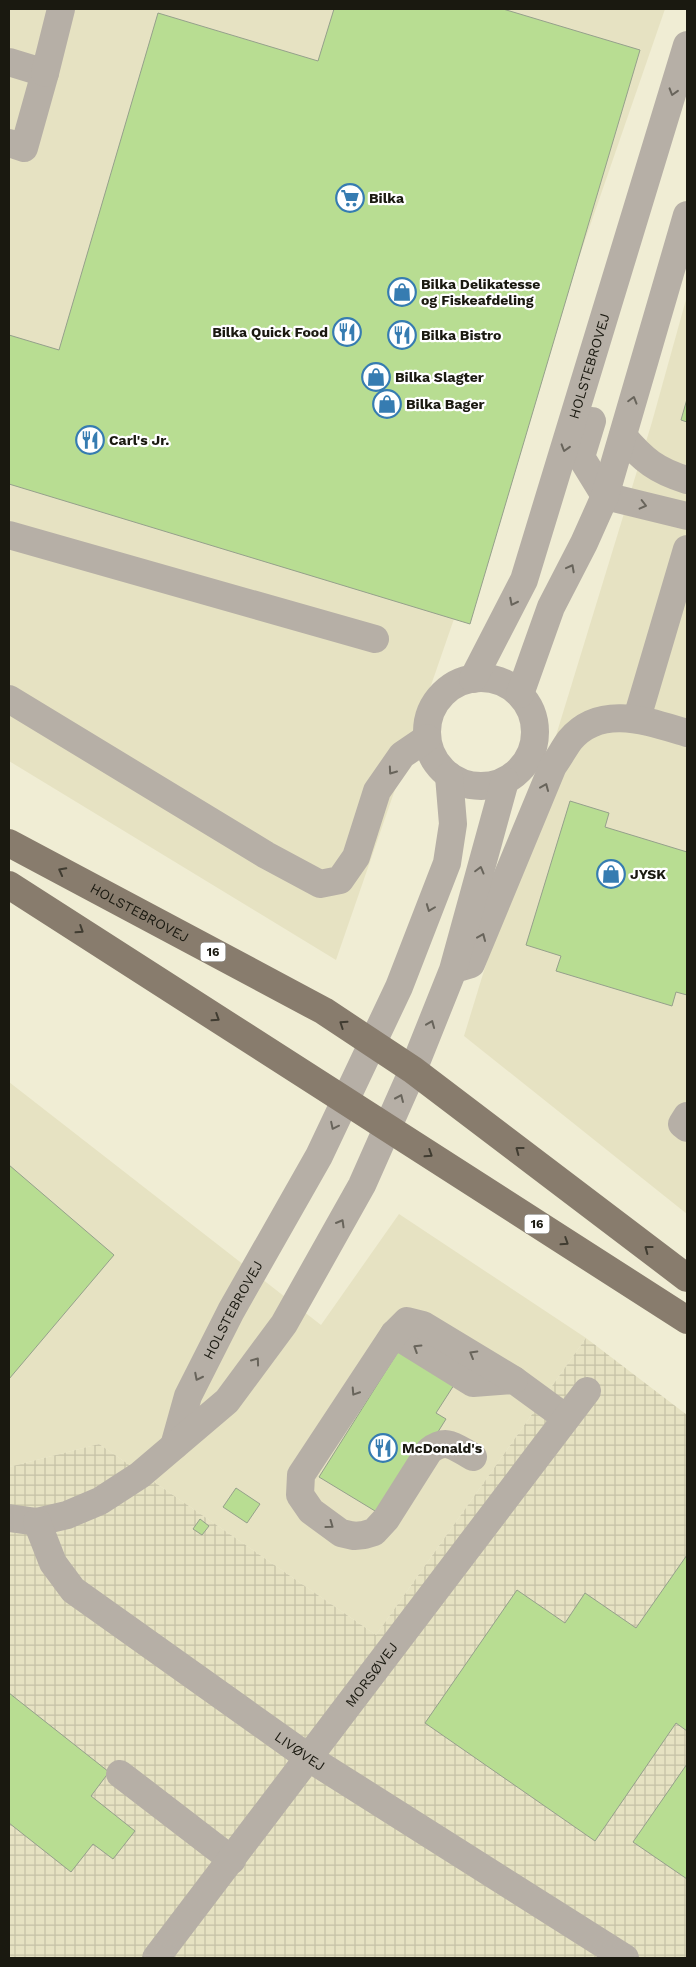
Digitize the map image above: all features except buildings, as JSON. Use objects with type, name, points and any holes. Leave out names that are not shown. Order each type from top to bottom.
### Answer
[{"type":"main road","name":"HOLSTEBROVEJ","points":[[9,843],[324,1011],[413,1070],[687,1278]]},
{"type":"main road","name":"16","points":[[9,885],[347,1100],[687,1320]]},
{"type":"street","points":[[9,143],[24,148],[62,9]]},
{"type":"street","name":"HOLSTEBROVEJ","points":[[473,679],[524,580],[687,45]]},
{"type":"street","points":[[9,62],[45,73]]},
{"type":"street","points":[[520,694],[551,607],[584,544],[605,496],[687,215]]},
{"type":"street","points":[[619,272],[624,309],[581,456],[605,496],[687,516]]},
{"type":"street","points":[[623,436],[636,452],[664,473],[687,480]]},
{"type":"street","points":[[9,535],[375,639]]},
{"type":"street","points":[[636,718],[687,549]]},
{"type":"street","points":[[473,679],[490,679],[506,684],[520,694],[529,708],[535,724],[534,742],[529,757],[519,771],[505,781],[491,786],[476,786],[462,783],[449,776],[438,765],[431,753],[427,738],[428,722],[434,706],[444,693],[457,684],[473,679]]},
{"type":"street","points":[[9,699],[288,867],[320,884],[340,880],[356,858],[377,791],[402,756],[427,738]]},
{"type":"street","points":[[453,970],[471,964],[553,766],[571,739],[590,723],[610,718],[636,718],[687,733]]},
{"type":"street","name":"HOLSTEBROVEJ","points":[[174,1446],[188,1396],[231,1311],[319,1156],[399,987],[447,863],[453,824],[449,776]]},
{"type":"street","points":[[9,1518],[37,1522],[67,1515],[100,1500],[140,1475],[227,1401],[284,1324],[362,1185],[413,1070],[453,970],[505,781]]},
{"type":"street","points":[[687,1116],[682,1124],[687,1128]]},
{"type":"street","points":[[473,1457],[450,1443],[439,1444],[429,1451],[386,1519],[374,1532],[364,1536],[341,1533],[311,1511],[300,1495],[301,1475],[394,1334],[407,1321],[422,1324],[514,1380],[566,1418]]},
{"type":"street","name":"MORSØVEJ","points":[[156,1958],[587,1391]]},
{"type":"street","name":"LIVØVEJ","points":[[37,1522],[53,1563],[73,1590],[309,1758],[625,1958]]},
{"type":"street","points":[[120,1774],[232,1860]]},
{"type":"shaded area","name":"Bilka","points":[[9,9],[665,9],[336,960],[9,761]]},
{"type":"shaded area","points":[[687,296],[687,1214],[464,1036],[652,422]]},
{"type":"shaded area","points":[[9,1082],[321,1325],[399,1214],[586,1338],[376,1635],[99,1444],[9,1467]]},
{"type":"shaded area","points":[[586,1338],[687,1415],[687,1958],[9,1958],[9,1467],[99,1444],[376,1635]]},
{"type":"place","name":"Bilka","points":[[350,198]]},
{"type":"place","name":"Bilka Delikatesse og Fiskeafdeling","points":[[402,292]]},
{"type":"place","name":"Bilka Quick Food","points":[[347,332]]},
{"type":"place","name":"Bilka Bistro","points":[[402,335]]},
{"type":"place","name":"Bilka Slagter","points":[[376,377]]},
{"type":"place","name":"Bilka Bager","points":[[387,404]]},
{"type":"place","name":"Carl's Jr.","points":[[90,440]]},
{"type":"place","name":"JYSK","points":[[611,874]]},
{"type":"place","name":"McDonald's","points":[[383,1448]]}]
